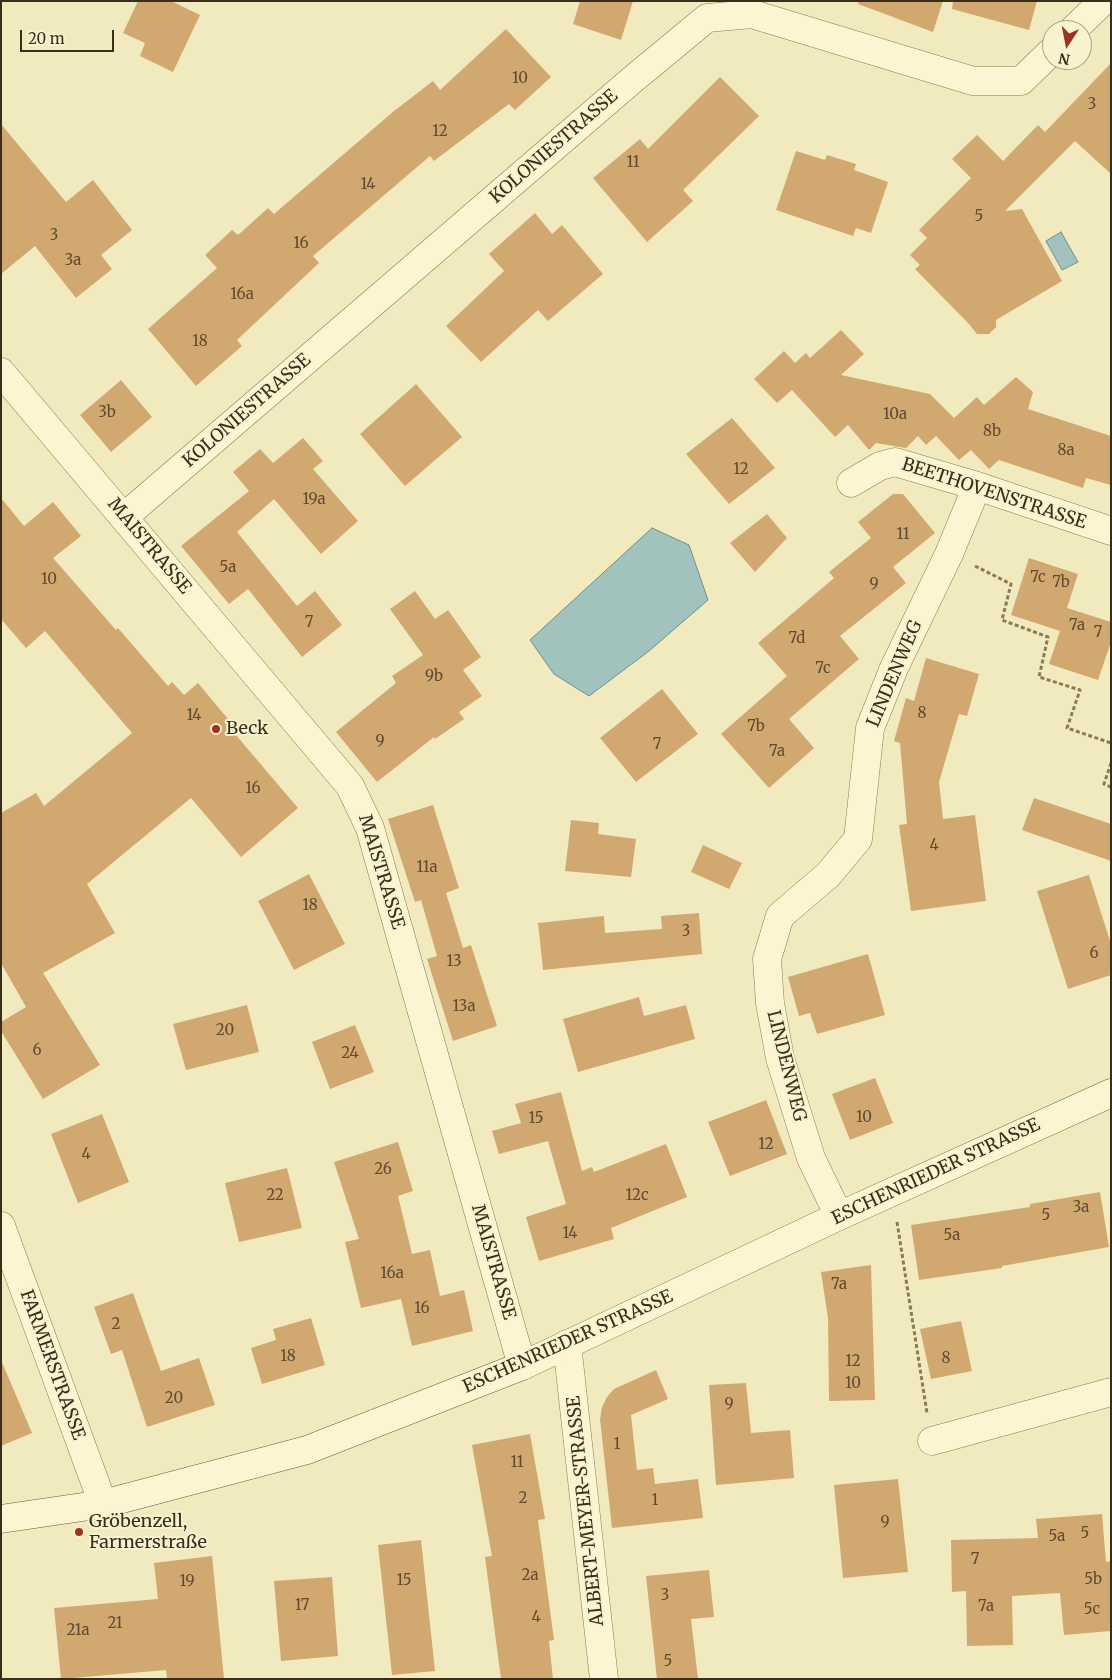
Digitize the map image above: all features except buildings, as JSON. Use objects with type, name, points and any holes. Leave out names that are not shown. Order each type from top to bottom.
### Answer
[{"type":"street","points":[[1083,20],[1103,1]]},
{"type":"street","name":"KOLONIESTRASSE","points":[[124,517],[632,80],[707,18],[752,14],[973,80],[1021,81],[1042,61]]},
{"type":"street","name":"MAISTRASSE","points":[[1,372],[350,786],[370,828],[522,1366]]},
{"type":"street","name":"BEETHOVENSTRASSE","points":[[851,483],[880,466],[896,462],[977,486],[1111,531]]},
{"type":"street","name":"LINDENWEG","points":[[839,1216],[811,1158],[780,1058],[770,1004],[768,959],[780,916],[828,875],[858,839],[870,728],[894,668],[949,554],[977,486]]},
{"type":"street","name":"ESCHENRIEDER STRASSE","points":[[1,1519],[103,1504],[307,1450],[522,1366],[839,1216],[1111,1093]]},
{"type":"street","name":"FARMERSTRASSE","points":[[1,1226],[103,1504]]},
{"type":"street","name":"ALBERT-MEYER-STRASSE","points":[[567,1344],[604,1679]]},
{"type":"street","points":[[932,1441],[1111,1392]]},
{"type":"path","points":[[949,554],[1012,584],[1002,620],[1048,637],[1038,677],[1080,690],[1068,728],[1111,743]]},
{"type":"path","points":[[1111,763],[1104,784],[1111,786]]},
{"type":"path","points":[[897,1219],[932,1441]]},
{"type":"water","points":[[1061,232],[1078,262],[1062,270],[1046,241]]},
{"type":"water","points":[[652,528],[689,545],[708,600],[649,651],[589,696],[554,674],[530,640]]},
{"type":"place","name":"Beck","points":[[216,729]]},
{"type":"place","name":"Gröbenzell, Farmerstraße","points":[[79,1532]]}]
